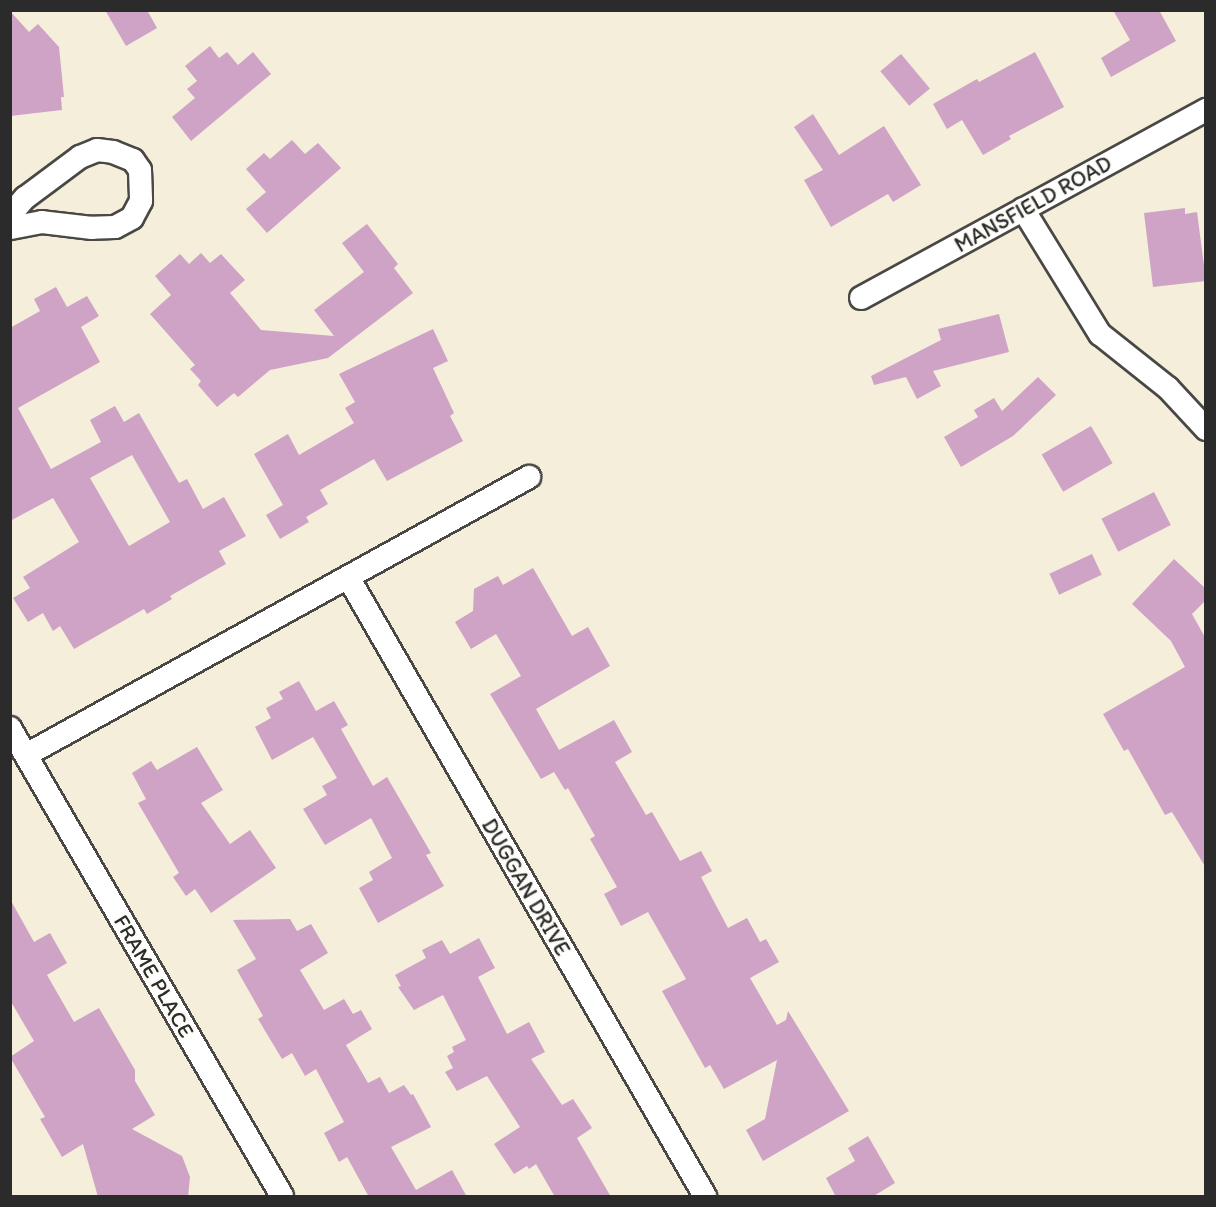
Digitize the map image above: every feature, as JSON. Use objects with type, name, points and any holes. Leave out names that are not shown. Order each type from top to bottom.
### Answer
[{"type":"street","name":"MANSFIELD ROAD","points":[[861,298],[1206,110]]},
{"type":"street","points":[[10,215],[25,198],[80,157],[97,150],[113,152],[133,160],[140,170],[141,201],[132,218],[115,227],[92,228],[42,222],[10,228]]},
{"type":"street","points":[[1023,209],[1100,334],[1168,388],[1206,429]]},
{"type":"street","points":[[10,728],[26,755],[529,477]]},
{"type":"street","name":"DUGGAN DRIVE","points":[[348,577],[705,1197]]},
{"type":"street","name":"FRAME PLACE","points":[[26,755],[282,1197]]},
{"type":"building","points":[[105,10],[147,10],[157,28],[126,46]]},
{"type":"building","points":[[1113,10],[1159,10],[1176,41],[1111,77],[1101,58],[1130,40]]},
{"type":"building","points":[[10,11],[29,32],[38,24],[59,47],[64,97],[61,97],[62,110],[10,116]]},
{"type":"building","points":[[210,46],[219,58],[227,52],[238,65],[253,52],[271,74],[191,141],[172,117],[195,98],[187,89],[197,81],[185,66]]},
{"type":"building","points":[[1035,52],[1064,107],[1009,136],[1011,139],[983,155],[962,120],[947,129],[933,104],[977,79],[979,82]]},
{"type":"building","points":[[901,54],[930,88],[909,106],[880,71]]},
{"type":"building","points":[[813,114],[839,155],[884,126],[921,185],[893,202],[888,194],[831,227],[804,180],[823,170],[794,127]]},
{"type":"building","points":[[292,140],[305,154],[318,143],[341,168],[267,233],[246,209],[266,192],[246,169],[264,153],[270,159]]},
{"type":"building","points":[[1185,208],[1185,214],[1197,212],[1206,281],[1153,287],[1144,213]]},
{"type":"building","points":[[367,224],[398,264],[394,268],[413,293],[328,358],[270,370],[238,397],[234,393],[217,407],[198,385],[201,381],[190,369],[195,365],[150,314],[171,295],[155,276],[180,254],[189,264],[201,253],[210,263],[221,254],[245,280],[230,293],[261,330],[334,336],[314,310],[364,272],[342,243]]},
{"type":"building","points":[[56,287],[67,307],[87,296],[99,316],[81,327],[100,362],[18,408],[51,469],[101,442],[90,420],[115,406],[124,422],[139,413],[179,483],[187,479],[203,509],[224,497],[246,536],[219,551],[226,564],[170,596],[172,599],[147,614],[144,609],[74,649],[60,626],[53,631],[43,613],[28,622],[13,598],[30,588],[23,577],[79,542],[53,498],[10,521],[10,328],[40,311],[34,299]],"holes":[[[132,455],[170,522],[129,546],[90,478]]]},
{"type":"building","points":[[999,314],[1009,352],[933,371],[941,386],[917,399],[906,377],[874,385],[871,376],[941,340],[938,329]]},
{"type":"building","points":[[433,329],[448,361],[433,368],[454,413],[450,416],[463,441],[387,481],[374,459],[320,490],[328,504],[306,517],[309,522],[280,539],[266,515],[283,505],[254,454],[288,434],[299,455],[354,423],[345,408],[355,402],[339,374]]},
{"type":"building","points":[[1038,377],[1056,395],[1013,436],[961,467],[944,437],[978,417],[974,410],[994,398],[1002,411]]},
{"type":"building","points":[[1091,426],[1112,463],[1063,492],[1042,454]]},
{"type":"building","points":[[1154,492],[1171,525],[1118,552],[1101,519]]},
{"type":"building","points":[[1092,554],[1102,575],[1059,595],[1049,574]]},
{"type":"building","points":[[1174,559],[1206,589],[1206,600],[1192,614],[1206,639],[1206,868],[1172,812],[1165,815],[1128,749],[1124,751],[1103,714],[1185,667],[1171,641],[1132,604]]},
{"type":"building","points":[[533,568],[572,636],[588,627],[610,666],[536,709],[559,750],[614,720],[632,752],[615,762],[646,815],[652,812],[680,861],[701,851],[712,871],[701,877],[728,928],[747,918],[760,942],[766,939],[779,962],[750,978],[777,1025],[786,1020],[788,1011],[849,1111],[763,1161],[746,1130],[765,1119],[777,1060],[724,1089],[710,1065],[705,1068],[662,991],[686,979],[648,912],[621,926],[604,894],[617,887],[590,839],[595,836],[568,788],[565,790],[554,772],[541,779],[490,694],[521,676],[496,634],[471,649],[455,622],[473,611],[474,589],[498,576],[503,585]]},
{"type":"building","points":[[299,681],[316,711],[334,701],[348,725],[341,729],[373,786],[387,777],[431,853],[426,855],[444,886],[378,923],[359,888],[373,880],[369,872],[392,858],[371,818],[325,845],[303,809],[327,795],[322,786],[337,778],[313,737],[272,760],[255,727],[271,718],[266,708],[283,699],[279,692]]},
{"type":"building","points":[[197,747],[223,790],[201,803],[230,844],[250,830],[276,868],[211,913],[195,889],[186,896],[173,877],[179,873],[138,803],[146,799],[132,773],[151,761],[157,770]]},
{"type":"building","points":[[10,899],[34,942],[50,933],[67,963],[47,975],[74,1022],[99,1008],[135,1070],[135,1081],[155,1115],[132,1129],[182,1156],[190,1177],[188,1197],[98,1197],[83,1144],[62,1157],[40,1119],[45,1117],[10,1057],[34,1041],[10,1000]]},
{"type":"building","points":[[290,919],[297,931],[311,924],[328,953],[300,970],[324,1010],[344,999],[353,1014],[361,1010],[372,1029],[346,1045],[368,1083],[380,1077],[389,1093],[404,1085],[411,1095],[413,1094],[431,1127],[391,1147],[416,1190],[452,1170],[467,1197],[369,1197],[347,1157],[339,1162],[324,1133],[344,1122],[316,1069],[305,1076],[292,1053],[282,1059],[258,1019],[263,1016],[237,970],[256,959],[233,920]]},
{"type":"building","points":[[479,938],[495,968],[478,977],[507,1034],[529,1022],[545,1052],[531,1059],[562,1105],[573,1099],[592,1128],[577,1138],[611,1197],[555,1197],[536,1164],[529,1169],[527,1166],[514,1174],[494,1144],[520,1127],[487,1076],[457,1091],[445,1072],[453,1068],[447,1056],[454,1052],[452,1047],[466,1040],[443,995],[414,1010],[398,987],[401,986],[395,975],[426,958],[422,950],[442,940],[450,954]]},
{"type":"building","points":[[868,1136],[895,1183],[872,1197],[836,1197],[826,1178],[855,1161],[848,1148]]}]
